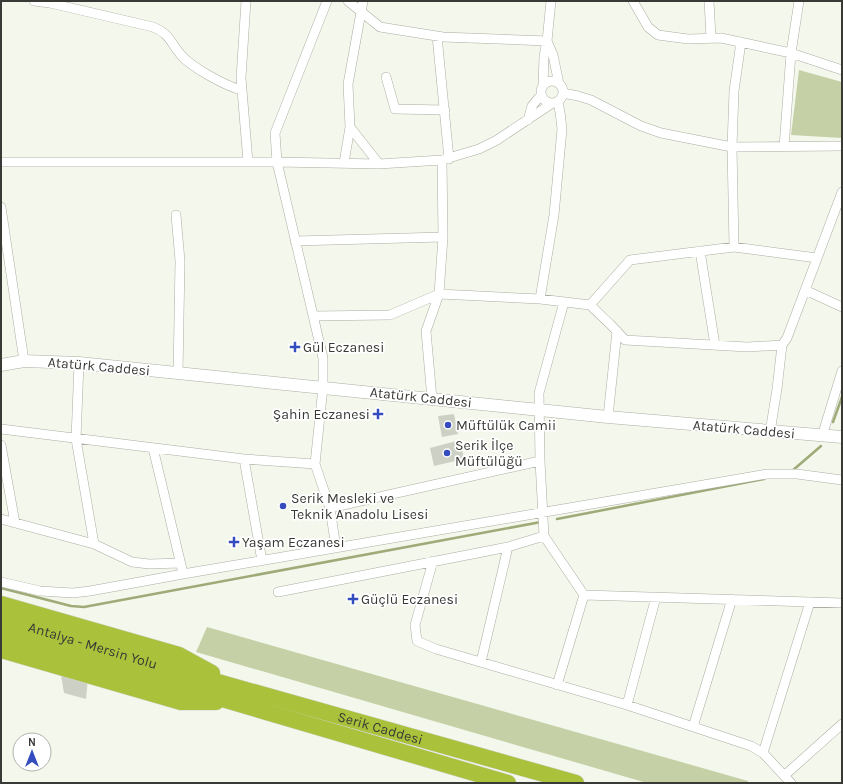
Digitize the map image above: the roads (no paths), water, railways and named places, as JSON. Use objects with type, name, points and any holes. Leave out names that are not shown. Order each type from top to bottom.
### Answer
[{"type":"highway","points":[[1,604],[179,655],[236,695]]},
{"type":"highway","name":"Antalya - Mersin Yolu","points":[[1,618],[184,680]]},
{"type":"highway","name":"Antalya - Mersin Yolu","points":[[1,634],[184,680]]},
{"type":"highway","points":[[1,650],[181,702],[236,695]]},
{"type":"highway","name":"Serik Caddesi","points":[[184,680],[236,695],[576,783]]},
{"type":"highway","name":"Serik Caddesi","points":[[236,695],[508,783]]},
{"type":"main road","name":"Atatürk Caddesi","points":[[1,365],[24,361],[79,363],[608,417],[842,437]]},
{"type":"street","points":[[34,1],[79,10],[161,30],[170,38],[181,54],[190,63],[231,87],[242,90]]},
{"type":"street","points":[[246,1],[241,78],[248,162]]},
{"type":"street","points":[[327,1],[275,133],[277,162],[323,358],[323,387],[315,464],[330,508],[336,548]]},
{"type":"street","points":[[348,1],[380,27],[437,36],[547,41]]},
{"type":"street","points":[[344,163],[350,127],[348,84],[363,1]]},
{"type":"street","points":[[540,299],[554,215],[562,129],[560,112],[554,103],[544,101],[540,92],[543,85],[544,56],[551,1]]},
{"type":"street","points":[[633,1],[648,27],[658,35],[688,39],[721,38],[791,53],[842,70]]},
{"type":"street","points":[[709,1],[711,38]]},
{"type":"street","points":[[784,147],[791,53],[799,1]]},
{"type":"street","points":[[432,399],[426,331],[439,294],[446,160],[445,110],[437,36]]},
{"type":"street","points":[[1,162],[277,162],[379,164],[446,160],[479,149],[497,140],[562,97],[563,93],[559,84],[553,55],[547,41]]},
{"type":"street","points":[[734,246],[732,147],[734,92],[741,42]]},
{"type":"street","points":[[386,77],[396,109],[445,110]]},
{"type":"street","points":[[543,85],[552,81],[559,84]]},
{"type":"street","points":[[563,93],[590,100],[642,126],[661,133],[732,147],[842,146]]},
{"type":"street","points":[[528,120],[532,106],[541,95]]},
{"type":"street","points":[[350,127],[379,164]]},
{"type":"street","points":[[770,432],[782,345],[787,338],[842,192]]},
{"type":"street","points":[[1,206],[24,361]]},
{"type":"street","points":[[176,215],[180,261],[178,374]]},
{"type":"street","points":[[296,241],[443,237]]},
{"type":"street","points":[[590,305],[630,260],[734,246],[817,258]]},
{"type":"street","points":[[700,251],[715,345]]},
{"type":"street","points":[[1,272],[10,270]]},
{"type":"street","points":[[805,290],[842,307]]},
{"type":"street","points":[[314,316],[390,315],[439,294],[540,299],[590,305],[626,340],[746,347],[782,345]]},
{"type":"street","points":[[564,302],[539,393],[538,409],[544,536],[584,595]]},
{"type":"street","points":[[608,417],[617,331]]},
{"type":"street","points":[[79,363],[76,439],[94,544]]},
{"type":"street","points":[[822,436],[842,371]]},
{"type":"street","points":[[1,429],[153,448],[315,464]]},
{"type":"street","points":[[1,445],[15,523]]},
{"type":"street","points":[[153,448],[183,574]]},
{"type":"street","points":[[244,458],[262,560]]},
{"type":"street","points":[[330,508],[540,461]]},
{"type":"street","points":[[1,582],[40,591],[73,593],[90,591],[262,560],[767,474],[798,474],[842,480]]},
{"type":"street","points":[[1,519],[94,544],[132,562],[149,564],[180,563]]},
{"type":"street","points":[[278,592],[508,547],[544,536]]},
{"type":"street","points":[[482,662],[508,547]]},
{"type":"street","points":[[433,561],[415,625],[416,640],[436,649],[627,705],[751,746],[763,753],[791,783]]},
{"type":"street","points":[[584,595],[842,603]]},
{"type":"street","points":[[557,685],[584,595]]},
{"type":"street","points":[[627,705],[656,597]]},
{"type":"street","points":[[693,727],[732,599]]},
{"type":"street","points":[[763,753],[810,602]]},
{"type":"street","points":[[785,775],[842,724]]},
{"type":"waterway","points":[[833,422],[842,397]]},
{"type":"waterway","points":[[792,471],[821,446]]},
{"type":"waterway","points":[[557,519],[764,479]]},
{"type":"waterway","points":[[1,588],[71,606],[84,607],[541,522]]},
{"type":"place","name":"Gül Eczanesi","points":[[295,347]]},
{"type":"place","name":"Şahin Eczanesi","points":[[378,414]]},
{"type":"place","name":"Müftülük Camii","points":[[448,425]]},
{"type":"place","name":"Serik İlçe Müftülüğü","points":[[447,453]]},
{"type":"place","name":"Serik Mesleki ve Teknik Anadolu Lisesi","points":[[283,506]]},
{"type":"place","name":"Yaşam Eczanesi","points":[[234,542]]},
{"type":"place","name":"Güçlü Eczanesi","points":[[353,599]]}]
